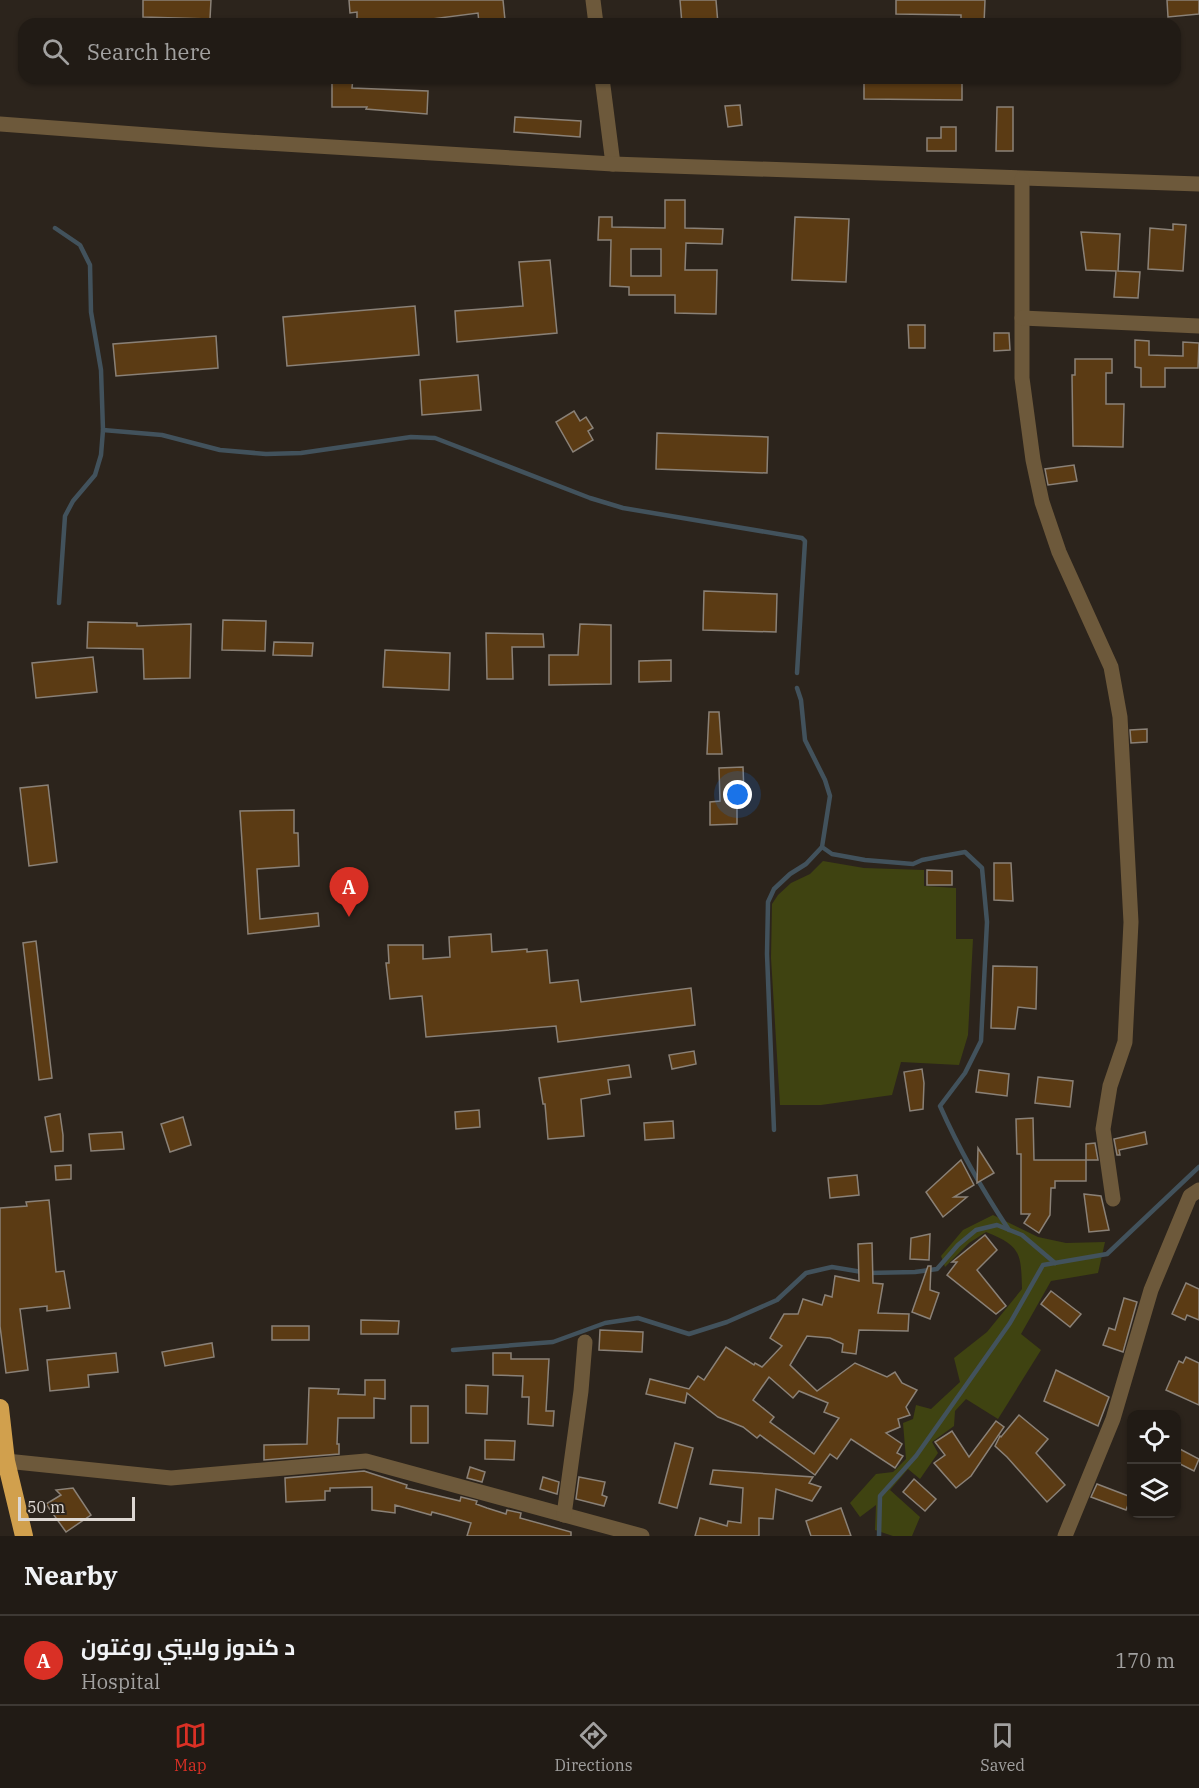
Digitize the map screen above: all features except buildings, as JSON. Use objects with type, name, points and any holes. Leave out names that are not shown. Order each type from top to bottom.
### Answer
[{"type":"highway","points":[[1,1419],[6,1461],[24,1536]]},
{"type":"street","points":[[593,0],[595,18]]},
{"type":"street","points":[[603,84],[613,164]]},
{"type":"street","points":[[0,124],[216,140],[613,164],[1199,184]]},
{"type":"street","points":[[1022,179],[1022,378],[1033,460],[1042,502],[1059,552],[1111,667],[1120,717],[1131,922],[1125,1042],[1110,1086],[1103,1129],[1113,1199]]},
{"type":"street","points":[[1022,318],[1199,326]]},
{"type":"street","points":[[1065,1536],[1113,1419],[1163,1257],[1190,1196],[1199,1190]]},
{"type":"street","points":[[564,1515],[581,1391],[585,1342]]},
{"type":"street","points":[[6,1461],[171,1478],[366,1461],[642,1536]]},
{"type":"green space","points":[[823,861],[864,868],[924,870],[924,886],[956,888],[956,939],[973,939],[968,1035],[959,1065],[901,1062],[892,1095],[821,1105],[780,1105],[771,958],[772,904],[791,883],[810,874]]},
{"type":"green space","points":[[993,1215],[1038,1237],[1066,1243],[1105,1242],[1098,1273],[1051,1281],[1021,1334],[1041,1350],[998,1419],[966,1399],[955,1411],[954,1426],[932,1442],[938,1453],[920,1479],[908,1469],[890,1490],[920,1517],[912,1536],[893,1536],[875,1530],[876,1505],[860,1517],[850,1503],[876,1474],[893,1472],[906,1459],[903,1423],[913,1419],[916,1405],[931,1409],[960,1382],[954,1358],[987,1332],[1022,1289],[1021,1267],[1017,1252],[1006,1242],[986,1232],[969,1243],[945,1267],[941,1256],[963,1230]]},
{"type":"waterway","points":[[55,228],[80,245],[90,265],[91,312],[101,370],[103,430],[101,455],[95,475],[73,501],[65,516],[59,603]]},
{"type":"waterway","points":[[103,430],[162,435],[220,450],[266,454],[301,453],[411,437],[435,438],[590,498],[623,508],[802,538],[805,541],[797,673]]},
{"type":"waterway","points":[[797,688],[801,700],[805,740],[825,780],[830,796],[822,847],[832,854],[865,860],[913,864],[922,860],[965,852],[982,868],[987,922],[981,1041],[965,1073],[940,1106],[972,1170],[1009,1230]]},
{"type":"waterway","points":[[774,1130],[767,954],[768,902],[774,889],[790,874],[806,864],[822,847]]},
{"type":"waterway","points":[[879,1536],[880,1496],[916,1456],[1010,1323],[1043,1265],[1107,1254],[1199,1167]]},
{"type":"waterway","points":[[453,1350],[553,1342],[605,1323],[638,1318],[689,1334],[727,1322],[777,1300],[806,1273],[832,1267],[868,1273],[937,1269],[958,1245],[976,1230],[997,1225],[1022,1235],[1055,1263]]},
{"type":"place","name":"د کندوز ولایتي روغتون","points":[[349,917]]}]
